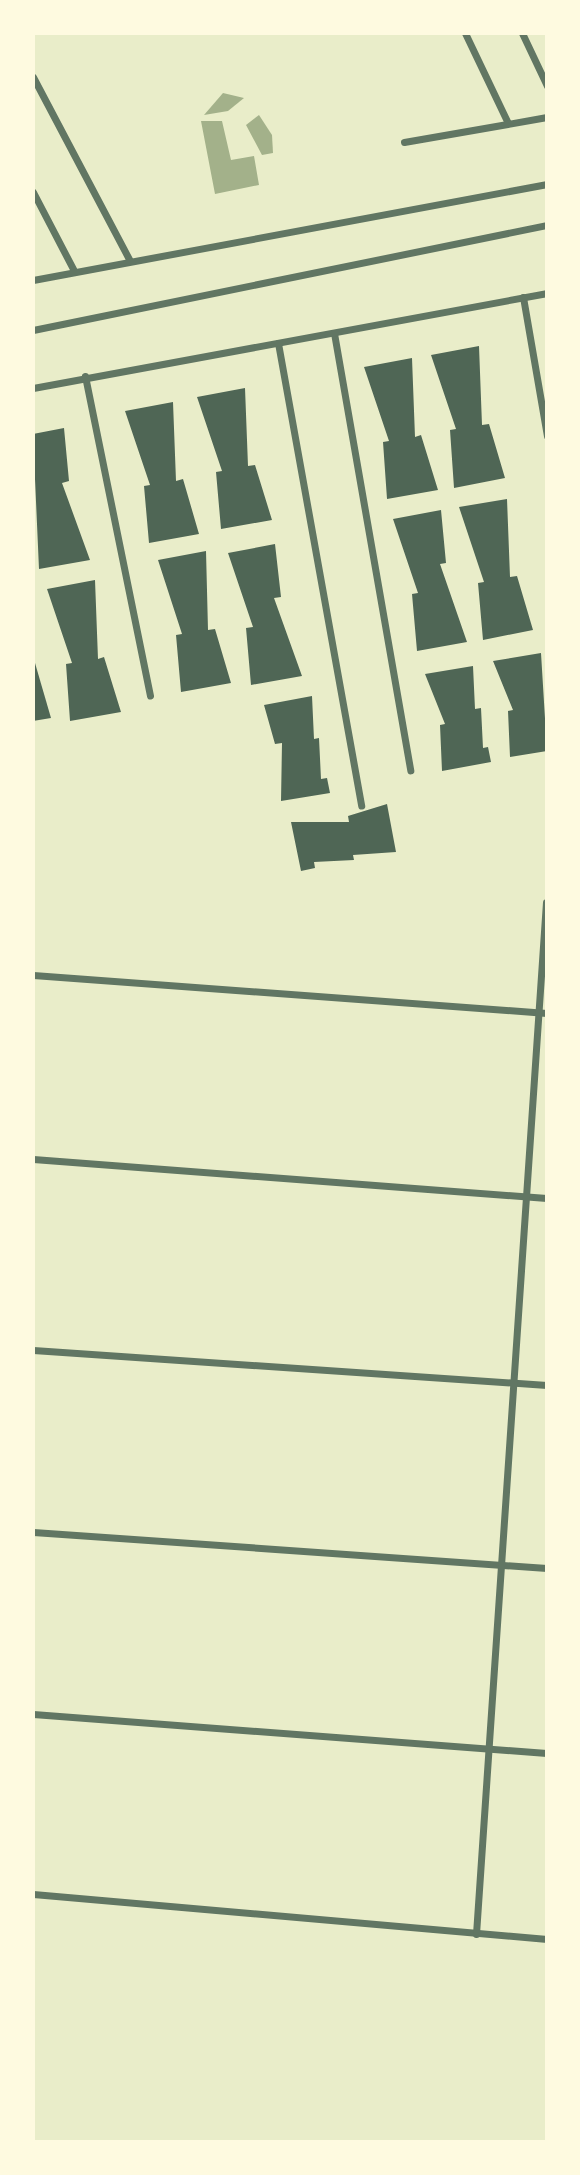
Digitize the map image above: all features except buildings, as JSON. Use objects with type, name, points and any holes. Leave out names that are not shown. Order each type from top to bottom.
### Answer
[{"type":"street","points":[[466,33],[508,123]]},
{"type":"street","points":[[522,33],[547,86]]},
{"type":"street","points":[[33,77],[130,261]]},
{"type":"street","points":[[404,142],[547,117]]},
{"type":"street","points":[[33,280],[73,269],[130,261],[547,184]]},
{"type":"street","points":[[33,192],[73,269]]},
{"type":"street","points":[[33,330],[547,225]]},
{"type":"street","points":[[33,388],[85,376],[547,293]]},
{"type":"street","points":[[523,297],[547,436]]},
{"type":"street","points":[[334,333],[410,770]]},
{"type":"street","points":[[278,343],[360,806]]},
{"type":"street","points":[[85,376],[150,695]]},
{"type":"street","points":[[476,1934],[527,1197],[543,1012],[545,902]]},
{"type":"street","points":[[33,975],[543,1012]]},
{"type":"street","points":[[33,1159],[547,1198]]},
{"type":"street","points":[[33,1350],[547,1385]]},
{"type":"street","points":[[33,1532],[547,1568]]},
{"type":"street","points":[[33,1714],[547,1753]]},
{"type":"street","points":[[33,1894],[547,1939]]},
{"type":"shaded area","points":[[223,93],[244,98],[228,111],[204,115]]},
{"type":"shaded area","points":[[259,115],[272,135],[273,153],[262,155],[246,125]]},
{"type":"shaded area","points":[[201,121],[222,121],[231,160],[254,156],[259,185],[215,194]]}]
